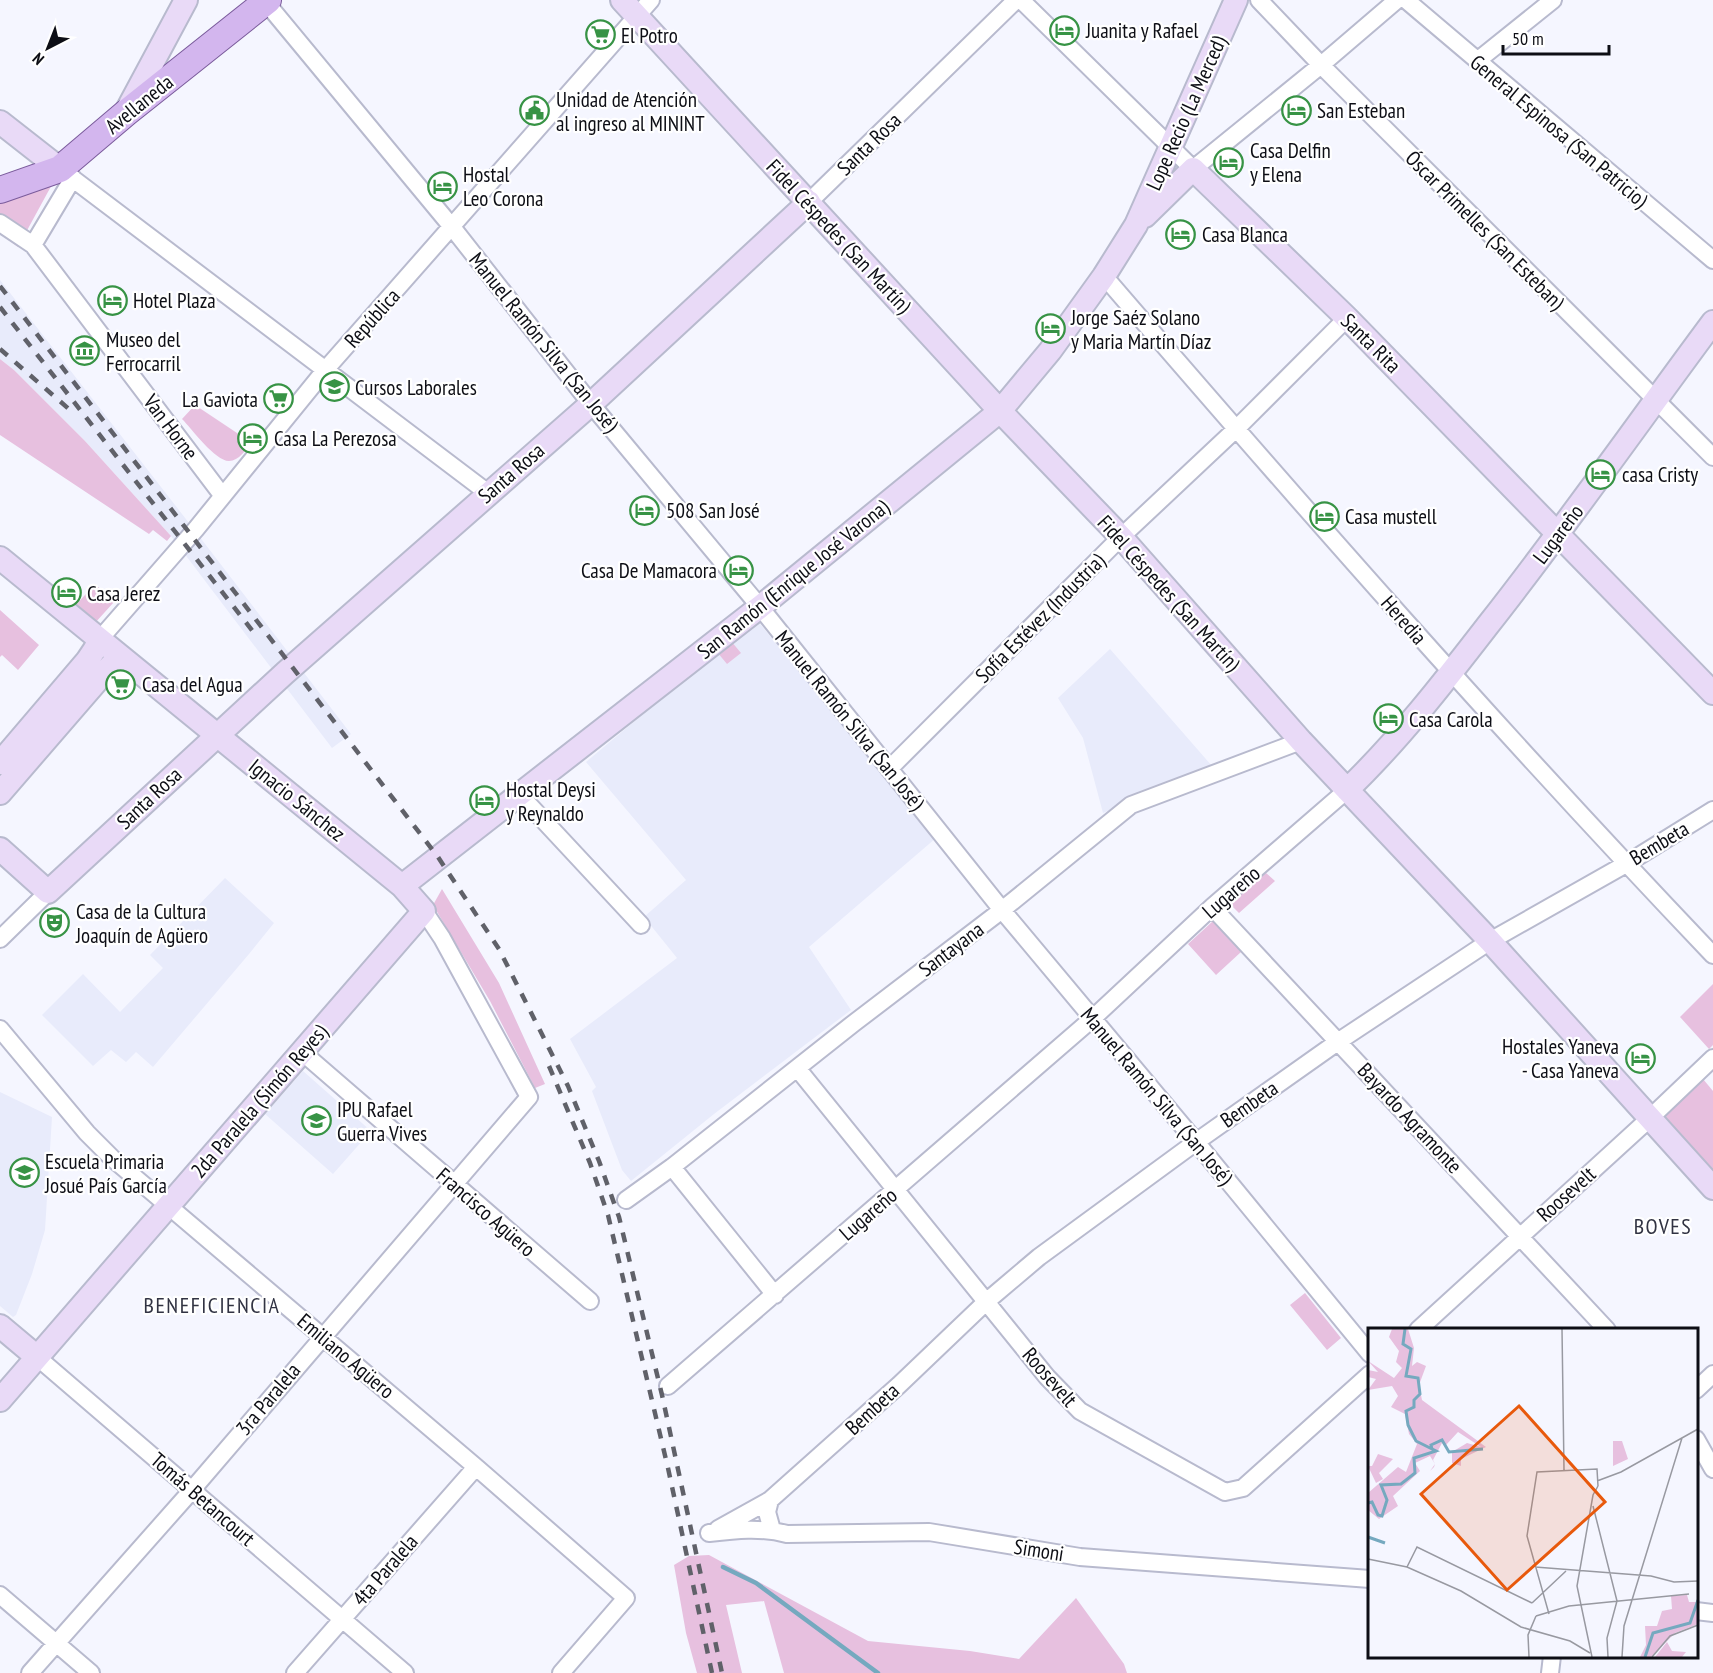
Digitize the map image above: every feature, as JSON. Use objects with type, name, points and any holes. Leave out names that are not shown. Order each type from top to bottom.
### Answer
[{"type":"main road","name":"Avellaneda","points":[[0,190],[67,173],[126,113],[266,1]]},
{"type":"street","points":[[126,113],[186,0]]},
{"type":"street","name":"Santa Rosa","points":[[0,939],[218,734],[363,603],[591,404],[809,202],[1016,0]]},
{"type":"street","name":"Santa Rita","points":[[1021,0],[1347,318],[1713,693]]},
{"type":"street","name":"Lope Recio (La Merced)","points":[[1136,225],[1236,0]]},
{"type":"street","name":"Óscar Primelles (San Esteban)","points":[[1259,0],[1321,65],[1713,457]]},
{"type":"street","points":[[1136,225],[1193,168],[1321,65],[1397,0]]},
{"type":"street","name":"General Espinosa (San Patricio)","points":[[1406,0],[1713,260]]},
{"type":"street","points":[[1477,61],[1553,0]]},
{"type":"street","name":"Manuel Ramón Silva (San José)","points":[[266,1],[452,227],[591,404],[760,607],[1002,910],[1368,1352]]},
{"type":"street","name":"Fidel Céspedes (San Martín)","points":[[636,5],[809,202],[1000,411],[1121,537],[1301,741],[1490,941],[1713,1188]]},
{"type":"street","name":"República","points":[[99,640],[196,529],[326,369],[452,227],[636,5]]},
{"type":"street","points":[[0,122],[488,493]]},
{"type":"street","points":[[33,245],[67,173]]},
{"type":"street","name":"Van Horne","points":[[0,223],[33,245],[222,495]]},
{"type":"street","name":"San Ramón (Enrique José Varona)","points":[[402,886],[760,607],[1000,411],[1050,351],[1104,276],[1136,225]]},
{"type":"street","name":"Heredia","points":[[1104,276],[1451,673],[1713,955]]},
{"type":"street","name":"Sofía Estévez (Industria)","points":[[890,769],[1121,537],[1236,429],[1347,318]]},
{"type":"street","name":"Lugareño","points":[[668,1386],[1092,1019],[1212,907],[1347,790],[1381,757],[1451,673],[1559,534],[1713,322]]},
{"type":"street","name":"Ignacio Sánchez","points":[[0,558],[402,886],[424,911],[442,938],[529,1097]]},
{"type":"street","points":[[0,793],[94,668],[99,640]]},
{"type":"street","points":[[0,763],[94,668],[119,657]]},
{"type":"street","name":"Santayana","points":[[626,1200],[672,1167],[1002,910],[1131,805],[1301,741]]},
{"type":"street","points":[[519,794],[641,925]]},
{"type":"street","name":"Bembeta","points":[[709,1533],[770,1500],[850,1430],[987,1301],[1039,1257],[1196,1142],[1339,1041],[1490,941],[1626,864],[1713,810]]},
{"type":"street","points":[[0,849],[48,892]]},
{"type":"street","name":"Bayardo Agramonte","points":[[1212,907],[1606,1328]]},
{"type":"street","name":"2da Paralela (Simón Reyes)","points":[[0,1400],[424,911]]},
{"type":"street","name":"Emiliano Agüero","points":[[0,1029],[87,1133],[112,1158],[476,1467],[626,1598],[561,1673]]},
{"type":"street","name":"Francisco Agüero","points":[[302,1052],[590,1301]]},
{"type":"street","name":"Roosevelt","points":[[1419,1328],[1713,1058]]},
{"type":"street","name":"Roosevelt","points":[[797,1068],[1047,1377],[1080,1412],[1225,1491],[1243,1488],[1368,1376]]},
{"type":"street","name":"3ra Paralela","points":[[30,1673],[192,1489],[529,1097]]},
{"type":"street","points":[[672,1167],[775,1295]]},
{"type":"street","name":"Tomás Betancourt","points":[[0,1326],[405,1673]]},
{"type":"street","points":[[1698,1388],[1713,1374]]},
{"type":"street","points":[[1698,1443],[1713,1469]]},
{"type":"street","name":"4ta Paralela","points":[[295,1673],[476,1467]]},
{"type":"street","points":[[770,1500],[767,1512],[772,1530]]},
{"type":"street","name":"Simoni","points":[[709,1533],[741,1529],[772,1530],[787,1534],[929,1532],[1080,1557],[1368,1579]]},
{"type":"street","points":[[0,1595],[91,1673]]},
{"type":"street","points":[[1698,1611],[1713,1613]]},
{"type":"street","points":[[1550,1673],[1552,1658]]},
{"type":"shaded area","points":[[55,179],[18,247],[0,234],[0,202]]},
{"type":"shaded area","points":[[0,280],[351,734],[332,748],[171,536],[85,441],[14,370],[0,359]]},
{"type":"shaded area","name":"Museo del Ferrocarril","points":[[0,359],[14,370],[85,441],[171,536],[167,541],[153,530],[149,534],[0,435]]},
{"type":"shaded area","points":[[195,405],[252,443],[233,460],[223,460],[217,456],[182,419]]},
{"type":"shaded area","points":[[95,584],[114,602],[95,623],[75,606]]},
{"type":"shaded area","points":[[0,610],[39,645],[18,670],[2,655],[0,657]]},
{"type":"shaded area","points":[[756,619],[936,838],[809,947],[851,1010],[714,1114],[631,1181],[622,1170],[592,1091],[596,1087],[570,1039],[677,958],[644,917],[686,880],[586,762]]},
{"type":"shaded area","points":[[731,641],[741,653],[727,664],[717,652]]},
{"type":"shaded area","points":[[1110,649],[1212,766],[1103,813],[1083,738],[1058,698]]},
{"type":"shaded area","points":[[1266,873],[1275,881],[1239,913],[1230,904]]},
{"type":"shaded area","points":[[225,878],[274,923],[153,1067],[136,1052],[126,1062],[111,1050],[93,1066],[42,1015],[83,974],[120,1012],[163,968],[150,955]]},
{"type":"shaded area","points":[[442,889],[499,983],[545,1084],[535,1088],[490,1001],[433,905]]},
{"type":"shaded area","points":[[1213,921],[1241,952],[1216,975],[1188,944]]},
{"type":"shaded area","points":[[1713,984],[1713,1045],[1709,1049],[1680,1017]]},
{"type":"shaded area","name":"IPU Rafael Guerra Vives","points":[[303,1071],[371,1131],[333,1174],[265,1114]]},
{"type":"shaded area","points":[[1703,1079],[1713,1091],[1713,1177],[1659,1120]]},
{"type":"shaded area","name":"Escuela Primaria Josué País García","points":[[0,1092],[52,1117],[45,1230],[32,1274],[16,1315],[13,1317],[0,1306]]},
{"type":"shaded area","points":[[1305,1293],[1341,1338],[1327,1350],[1290,1305]]},
{"type":"shaded area","points":[[709,1555],[868,1641],[970,1651],[1019,1659],[1076,1598],[1124,1664],[1127,1673],[784,1673],[764,1601],[726,1605],[742,1673],[697,1673],[686,1633],[674,1565],[689,1556]]},
{"type":"waterway","points":[[723,1567],[756,1583],[878,1673]]},
{"type":"railway","points":[[0,286],[438,857],[499,949],[568,1086],[619,1217],[662,1395],[722,1673]]},
{"type":"railway","points":[[0,307],[258,638]]},
{"type":"railway","points":[[0,349],[70,410]]},
{"type":"railway","points":[[549,1066],[590,1163],[608,1215],[668,1468],[712,1673]]},
{"type":"place","name":"Juanita y Rafael","points":[[1065,30]]},
{"type":"place","name":"El Potro","points":[[600,35]]},
{"type":"place","name":"San Esteban","points":[[1296,110]]},
{"type":"place","name":"Unidad de Atención al ingreso al MININT","points":[[535,111]]},
{"type":"place","name":"Casa Delfin y Elena","points":[[1229,162]]},
{"type":"place","name":"Hostal Leo Corona","points":[[442,186]]},
{"type":"place","name":"Casa Blanca","points":[[1181,234]]},
{"type":"place","name":"Hotel Plaza","points":[[112,300]]},
{"type":"place","name":"Jorge Saéz Solano y Maria Martín Díaz","points":[[1050,329]]},
{"type":"place","name":"Museo del Ferrocarril","points":[[85,351]]},
{"type":"place","name":"Cursos Laborales","points":[[334,387]]},
{"type":"place","name":"La Gaviota","points":[[279,399]]},
{"type":"place","name":"Casa La Perezosa","points":[[253,438]]},
{"type":"place","name":"casa Cristy","points":[[1601,474]]},
{"type":"place","name":"508 San José","points":[[645,510]]},
{"type":"place","name":"Casa mustell","points":[[1324,516]]},
{"type":"place","name":"Casa De Mamacora","points":[[738,570]]},
{"type":"place","name":"Casa Jerez","points":[[66,593]]},
{"type":"place","name":"Casa del Agua","points":[[121,684]]},
{"type":"place","name":"Casa Carola","points":[[1388,719]]},
{"type":"place","name":"Hostal Deysi y Reynaldo","points":[[485,801]]},
{"type":"place","name":"Casa de la Cultura Joaquín de Agüero","points":[[55,923]]},
{"type":"place","name":"Hostales Yaneva - Casa Yaneva","points":[[1640,1058]]},
{"type":"place","name":"IPU Rafael Guerra Vives","points":[[316,1121]]},
{"type":"place","name":"Escuela Primaria Josué País García","points":[[24,1173]]},
{"type":"district","name":"BOVES","points":[[1663,1226]]},
{"type":"district","name":"BENEFICIENCIA","points":[[212,1305]]}]
